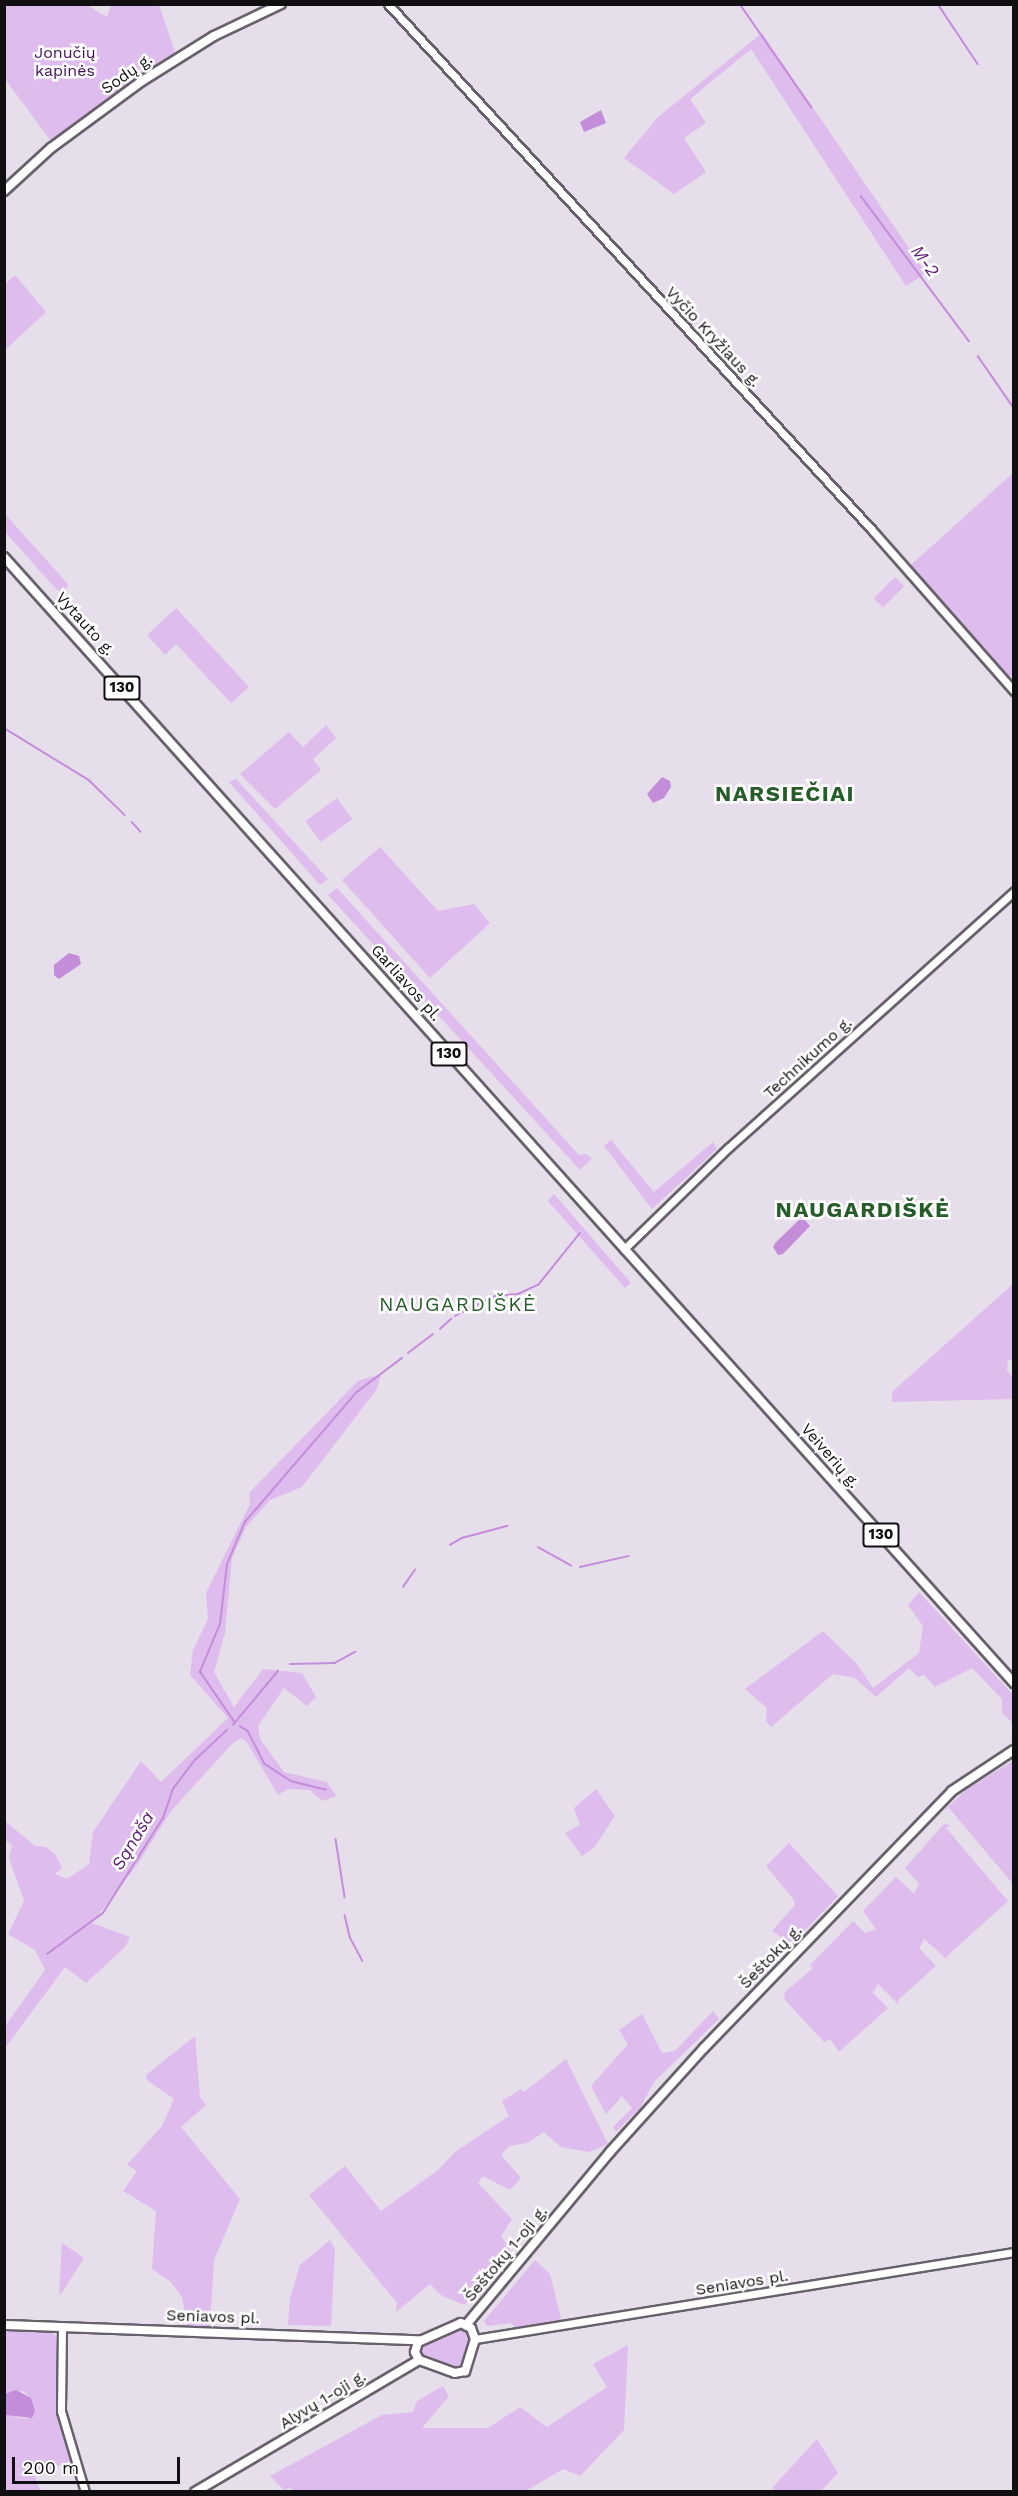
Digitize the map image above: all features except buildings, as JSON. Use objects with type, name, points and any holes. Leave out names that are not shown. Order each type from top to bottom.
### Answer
[{"type":"main road","name":"Sodų g.","points":[[4,191],[51,148],[142,81],[214,36],[281,4]]},
{"type":"main road","name":"Vytauto g.","points":[[4,557],[167,738]]},
{"type":"main road","name":"Garliavos pl.","points":[[167,738],[624,1249]]},
{"type":"main road","name":"Veiverių g.","points":[[624,1249],[1014,1683]]},
{"type":"main road","name":"Šeštokų g.","points":[[568,2204],[674,2080],[938,1806],[967,1778],[1014,1750]]},
{"type":"main road","name":"Šeštokų 1-oji g.","points":[[466,2325],[568,2204]]},
{"type":"main road","name":"Seniavos pl.","points":[[4,2325],[420,2340],[452,2324],[466,2325]]},
{"type":"main road","points":[[420,2340],[415,2349],[419,2360],[462,2373],[469,2366],[475,2339],[466,2325]]},
{"type":"main road","name":"Alyvų 1-oji g.","points":[[195,2492],[243,2466],[419,2360]]},
{"type":"street","name":"Vyčio Kryžiaus g.","points":[[388,4],[866,524],[1014,691]]},
{"type":"street","name":"Technikumo g.","points":[[624,1249],[728,1148],[1014,891]]},
{"type":"street","name":"Seniavos pl.","points":[[475,2339],[1014,2252]]},
{"type":"street","points":[[62,2327],[61,2411],[85,2492]]},
{"type":"green space","name":"Jonučių kapinės","points":[[5,5],[87,5],[107,17],[111,5],[159,5],[176,55],[51,141],[5,79]]},
{"type":"green space","points":[[762,33],[926,273],[906,286],[751,49],[690,99],[706,123],[684,138],[706,172],[674,194],[624,158],[658,117]]},
{"type":"green space","points":[[15,275],[46,312],[5,350],[5,284]]},
{"type":"green space","points":[[1013,473],[1014,673],[1009,677],[911,565]]},
{"type":"green space","points":[[4,513],[68,584],[67,588],[58,591],[5,532]]},
{"type":"green space","points":[[895,577],[904,586],[883,607],[874,598]]},
{"type":"green space","points":[[176,608],[249,687],[231,703],[176,644],[165,655],[147,635]]},
{"type":"green space","points":[[326,725],[336,738],[313,759],[321,770],[275,809],[240,774],[289,732],[303,747]]},
{"type":"green space","points":[[236,779],[328,879],[320,885],[229,782]]},
{"type":"green space","points":[[337,798],[352,819],[321,842],[305,821]]},
{"type":"green space","points":[[380,847],[438,911],[474,904],[490,923],[430,978],[342,880]]},
{"type":"green space","points":[[337,888],[579,1155],[585,1154],[592,1158],[580,1170],[328,895]]},
{"type":"green space","points":[[611,1140],[654,1192],[713,1142],[717,1149],[652,1209],[604,1146]]},
{"type":"green space","points":[[554,1194],[631,1283],[625,1288],[548,1201]]},
{"type":"green space","points":[[1013,1284],[1013,1360],[1008,1360],[1007,1370],[1013,1378],[1013,1399],[892,1402],[892,1392]]},
{"type":"green space","points":[[381,1374],[377,1389],[302,1487],[270,1500],[246,1527],[232,1558],[225,1633],[214,1672],[234,1707],[263,1669],[302,1673],[316,1697],[307,1706],[284,1688],[258,1726],[260,1739],[284,1772],[327,1782],[336,1796],[322,1801],[310,1790],[288,1789],[278,1795],[246,1741],[241,1738],[232,1744],[171,1811],[137,1865],[92,1923],[130,1937],[125,1947],[86,1983],[65,1967],[5,2048],[5,2026],[45,1970],[35,1950],[8,1934],[24,1901],[9,1858],[12,1845],[5,1840],[5,1821],[35,1846],[46,1847],[55,1854],[62,1868],[55,1874],[67,1879],[89,1864],[93,1832],[141,1761],[161,1782],[228,1718],[190,1675],[193,1650],[208,1619],[206,1593],[250,1504],[249,1493],[358,1381]]},
{"type":"green space","points":[[919,1592],[1013,1695],[1013,1723],[1002,1713],[1002,1699],[972,1668],[935,1687],[924,1675],[918,1677],[909,1668],[876,1697],[855,1678],[833,1674],[771,1727],[766,1721],[767,1708],[745,1689],[823,1631],[856,1663],[873,1688],[919,1653],[923,1626],[908,1605]]},
{"type":"green space","points":[[1013,1761],[1013,1884],[949,1808],[944,1811],[967,1789]]},
{"type":"green space","points":[[596,1789],[615,1816],[594,1848],[582,1856],[565,1833],[580,1825],[574,1808]]},
{"type":"green space","points":[[944,1824],[951,1825],[946,1828],[1008,1901],[946,1957],[949,1961],[924,1939],[919,1948],[936,1966],[898,2000],[899,2005],[878,1984],[873,1993],[888,2008],[839,2052],[830,2039],[824,2042],[785,2000],[784,1993],[813,1968],[810,1965],[853,1921],[865,1933],[876,1929],[863,1911],[896,1877],[914,1894],[919,1884],[905,1868]]},
{"type":"green space","points":[[789,1843],[838,1896],[792,1944],[772,1931],[795,1905],[794,1900],[766,1866]]},
{"type":"green space","points":[[713,2011],[719,2019],[654,2082],[640,2108],[616,2132],[613,2127],[632,2108],[622,2096],[606,2114],[591,2086],[628,2044],[619,2030],[642,2014],[662,2053],[675,2051]]},
{"type":"green space","points":[[195,2036],[200,2097],[206,2105],[181,2127],[240,2199],[214,2260],[210,2327],[187,2326],[182,2297],[171,2282],[152,2269],[156,2211],[123,2191],[137,2171],[127,2165],[162,2126],[174,2099],[147,2080],[146,2075]]},
{"type":"green space","points":[[566,2059],[608,2144],[589,2152],[561,2147],[544,2132],[527,2143],[509,2146],[501,2155],[521,2178],[510,2190],[483,2176],[478,2183],[512,2219],[501,2236],[512,2252],[464,2305],[441,2295],[430,2284],[396,2312],[397,2303],[309,2195],[345,2166],[381,2211],[438,2170],[455,2152],[509,2116],[502,2101],[521,2089],[524,2092]]},
{"type":"green space","points":[[330,2240],[335,2249],[331,2326],[288,2325],[290,2298],[300,2265]]},
{"type":"green space","points":[[62,2243],[84,2258],[61,2294],[59,2293]]},
{"type":"green space","points":[[535,2260],[550,2274],[562,2322],[518,2329],[511,2323],[487,2326],[484,2321]]},
{"type":"green space","points":[[459,2326],[472,2337],[463,2367],[458,2370],[424,2359],[420,2345]]},
{"type":"green space","points":[[5,2329],[49,2330],[56,2336],[57,2399],[70,2461],[34,2475],[41,2491],[5,2491],[5,2415],[27,2419],[31,2398],[23,2391],[5,2394]]},
{"type":"green space","points":[[628,2345],[624,2430],[580,2476],[563,2469],[524,2492],[294,2491],[289,2487],[285,2491],[270,2476],[382,2415],[413,2412],[417,2401],[443,2386],[449,2396],[422,2428],[488,2428],[520,2407],[547,2427],[607,2387],[593,2364]]},
{"type":"green space","points":[[817,2439],[838,2473],[821,2491],[777,2491],[772,2488]]},
{"type":"shaded area","points":[[601,110],[606,123],[584,132],[580,122]]},
{"type":"shaded area","points":[[662,777],[670,781],[671,787],[664,798],[653,803],[647,794]]},
{"type":"shaded area","points":[[69,953],[79,956],[81,964],[59,979],[54,975],[54,965]]},
{"type":"shaded area","points":[[799,1220],[805,1220],[810,1226],[783,1254],[778,1255],[773,1247],[776,1242]]},
{"type":"shaded area","points":[[16,2390],[31,2398],[35,2411],[32,2418],[5,2415],[5,2394]]},
{"type":"waterway","name":"M-2","points":[[740,4],[812,108]]},
{"type":"waterway","name":"M-2","points":[[938,4],[978,64]]},
{"type":"waterway","name":"M-2","points":[[861,196],[969,341]]},
{"type":"waterway","name":"M-2","points":[[978,356],[1014,408]]},
{"type":"waterway","points":[[4,728],[89,780],[125,815]]},
{"type":"waterway","points":[[132,822],[141,832]]},
{"type":"waterway","points":[[455,1316],[495,1296],[518,1294],[539,1284],[580,1233]]},
{"type":"waterway","points":[[440,1329],[451,1319]]},
{"type":"waterway","points":[[408,1353],[433,1334]]},
{"type":"waterway","points":[[235,1723],[200,1672],[220,1624],[227,1564],[245,1522],[357,1392],[402,1358]]},
{"type":"waterway","points":[[450,1545],[462,1538],[507,1526]]},
{"type":"waterway","points":[[538,1547],[571,1565]]},
{"type":"waterway","points":[[580,1567],[629,1556]]},
{"type":"waterway","points":[[403,1587],[415,1570]]},
{"type":"waterway","points":[[290,1664],[335,1663],[355,1652]]},
{"type":"waterway","points":[[233,1725],[278,1671]]},
{"type":"waterway","points":[[240,1726],[248,1731],[265,1764],[291,1781],[326,1790]]},
{"type":"waterway","name":"Sąnaša","points":[[47,1954],[103,1913],[163,1818],[173,1789],[196,1759],[227,1730]]},
{"type":"waterway","points":[[336,1839],[345,1897]]},
{"type":"waterway","points":[[345,1915],[350,1937],[363,1961]]},
{"type":"district","name":"NARSIEČIAI","points":[[785,794]]},
{"type":"district","name":"NAUGARDIŠKĖ","points":[[863,1210]]},
{"type":"district","name":"NAUGARDIŠKĖ","points":[[458,1304]]}]
